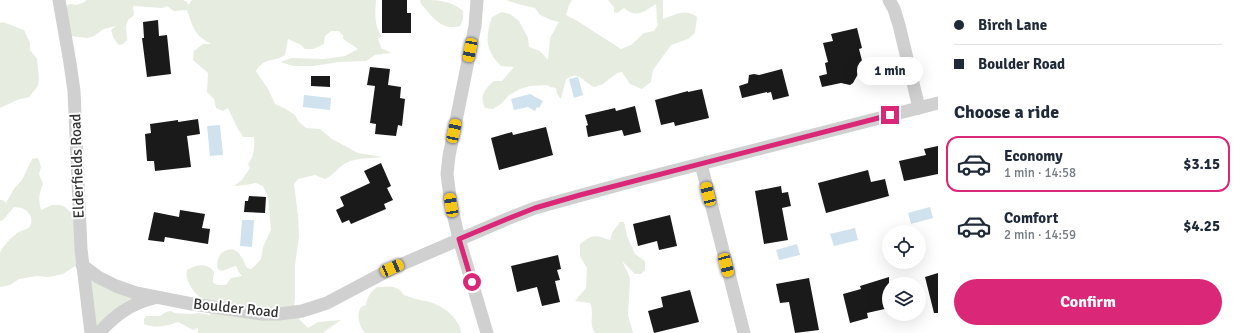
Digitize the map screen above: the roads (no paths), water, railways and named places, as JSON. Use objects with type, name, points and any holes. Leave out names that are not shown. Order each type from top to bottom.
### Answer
[{"type":"street","name":"Elderfields Road","points":[[59,0],[74,91],[82,265],[92,333]]},
{"type":"street","points":[[477,0],[475,26],[449,156],[447,174],[451,205],[459,239],[487,333]]},
{"type":"street","points":[[889,0],[894,10],[919,108]]},
{"type":"street","name":"Boulder Road","points":[[82,265],[98,277],[116,286],[156,298],[262,314],[279,314],[302,311],[327,303],[392,268],[507,219],[548,204],[938,103]]},
{"type":"street","points":[[700,164],[744,333]]},
{"type":"street","points":[[99,333],[108,323],[126,308],[140,301],[156,298]]},
{"type":"water","points":[[578,77],[583,95],[574,98],[569,79]]},
{"type":"water","points":[[530,94],[543,101],[539,108],[537,107],[535,111],[528,107],[514,110],[511,99]]},
{"type":"water","points":[[304,95],[331,98],[330,110],[303,107]]},
{"type":"water","points":[[220,125],[223,155],[210,156],[207,126]]},
{"type":"water","points":[[930,207],[933,218],[911,224],[908,213]]},
{"type":"water","points":[[242,220],[254,220],[252,247],[240,246]]},
{"type":"water","points":[[855,228],[858,240],[834,246],[830,234]]},
{"type":"water","points":[[797,244],[800,255],[779,260],[776,250]]}]
